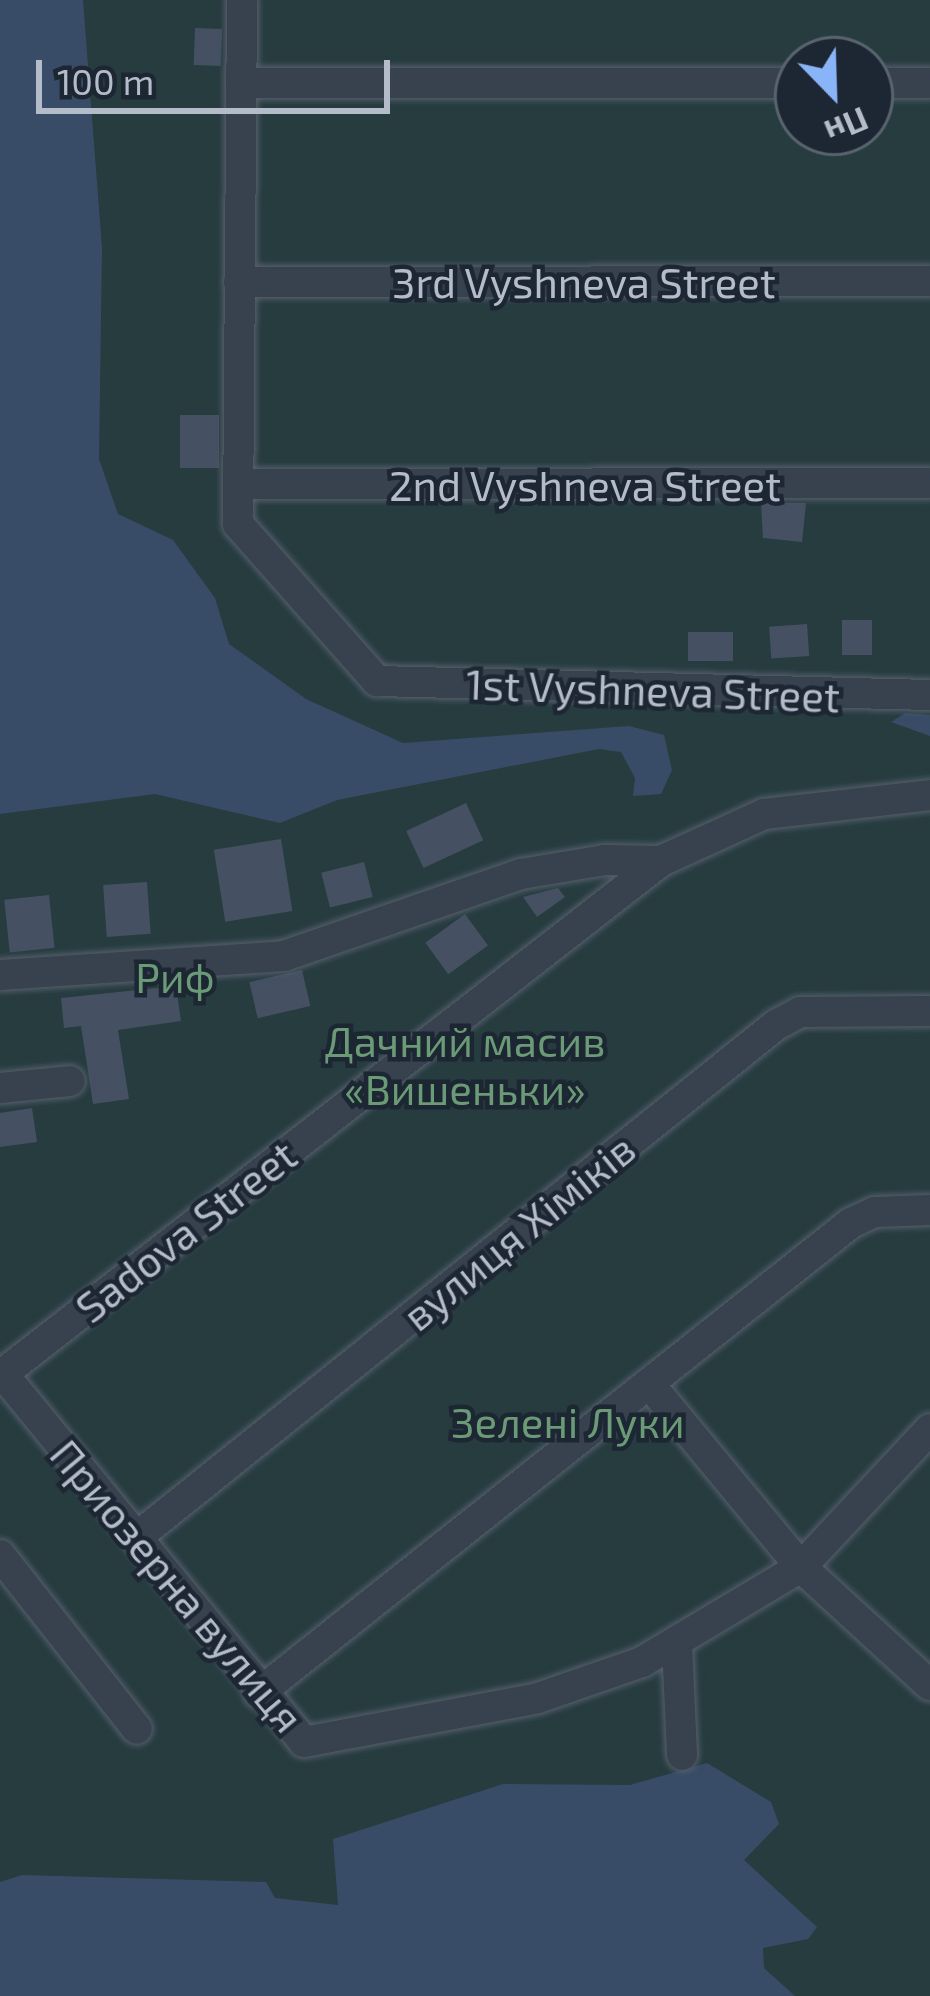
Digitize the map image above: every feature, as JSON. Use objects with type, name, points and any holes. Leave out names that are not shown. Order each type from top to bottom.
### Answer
[{"type":"street","points":[[240,484],[242,0]]},
{"type":"street","points":[[241,83],[774,83]]},
{"type":"street","points":[[894,83],[930,83]]},
{"type":"street","name":"3rd Vyshneva Street","points":[[238,282],[930,281]]},
{"type":"street","name":"2nd Vyshneva Street","points":[[240,484],[930,483]]},
{"type":"street","name":"1st Vyshneva Street","points":[[240,484],[238,524],[377,681],[930,694]]},
{"type":"street","name":"Sadova Street","points":[[1,1375],[661,861],[764,814],[930,795]]},
{"type":"street","points":[[0,975],[284,956],[520,874],[605,860],[661,861]]},
{"type":"street","name":"вулиця Хіміків","points":[[137,1537],[776,1024],[800,1012],[930,1011]]},
{"type":"street","points":[[0,1088],[70,1081]]},
{"type":"street","points":[[259,1693],[851,1223],[875,1212],[930,1210]]},
{"type":"street","name":"Приозерна вулиця","points":[[1,1375],[304,1742],[538,1698],[676,1644],[801,1567],[930,1429]]},
{"type":"street","points":[[651,1386],[801,1567],[930,1685]]},
{"type":"street","points":[[0,1555],[137,1729]]},
{"type":"street","points":[[676,1644],[682,1755]]},
{"type":"green space","name":"Дачний масив «Вишеньки»","points":[[0,0],[930,0],[930,1996],[0,1996]]},
{"type":"water","points":[[0,0],[83,0],[102,248],[99,459],[118,514],[173,540],[215,598],[229,644],[306,699],[403,743],[629,726],[664,735],[672,770],[661,794],[633,796],[635,778],[621,752],[599,749],[337,800],[280,823],[155,794],[0,814]]},
{"type":"water","points":[[905,713],[930,715],[930,736],[891,722]]},
{"type":"water","points":[[707,1763],[771,1802],[779,1824],[744,1860],[817,1927],[808,1939],[763,1948],[764,1968],[795,1996],[0,1996],[0,1882],[22,1875],[266,1882],[275,1898],[338,1905],[333,1839],[503,1784],[630,1785]]},
{"type":"building","points":[[195,28],[222,29],[221,66],[194,65]]},
{"type":"building","points":[[180,415],[219,415],[219,468],[180,468]]},
{"type":"building","points":[[761,503],[806,503],[802,542],[763,538]]},
{"type":"building","points":[[842,620],[872,620],[872,655],[842,655]]},
{"type":"building","points":[[807,624],[809,656],[771,659],[769,627]]},
{"type":"building","points":[[688,632],[733,632],[733,661],[688,661]]},
{"type":"building","points":[[466,803],[483,840],[424,868],[406,831]]},
{"type":"building","points":[[281,839],[292,911],[225,922],[214,850]]},
{"type":"building","points":[[364,862],[373,897],[330,908],[321,873]]},
{"type":"building","points":[[147,882],[151,934],[107,937],[103,885]]},
{"type":"building","points":[[558,888],[565,897],[537,917],[523,897]]},
{"type":"building","points":[[49,895],[55,948],[10,952],[4,900]]},
{"type":"building","points":[[465,914],[488,946],[448,974],[425,943]]},
{"type":"building","points":[[302,970],[310,1006],[258,1018],[249,982]]},
{"type":"building","points":[[176,986],[181,1021],[118,1030],[129,1099],[93,1104],[81,1026],[64,1028],[61,998]]},
{"type":"building","points":[[32,1108],[37,1142],[0,1147],[0,1113]]},
{"type":"park label","name":"Риф","points":[[175,976]]},
{"type":"park label","name":"Зелені Луки","points":[[568,1421]]}]
